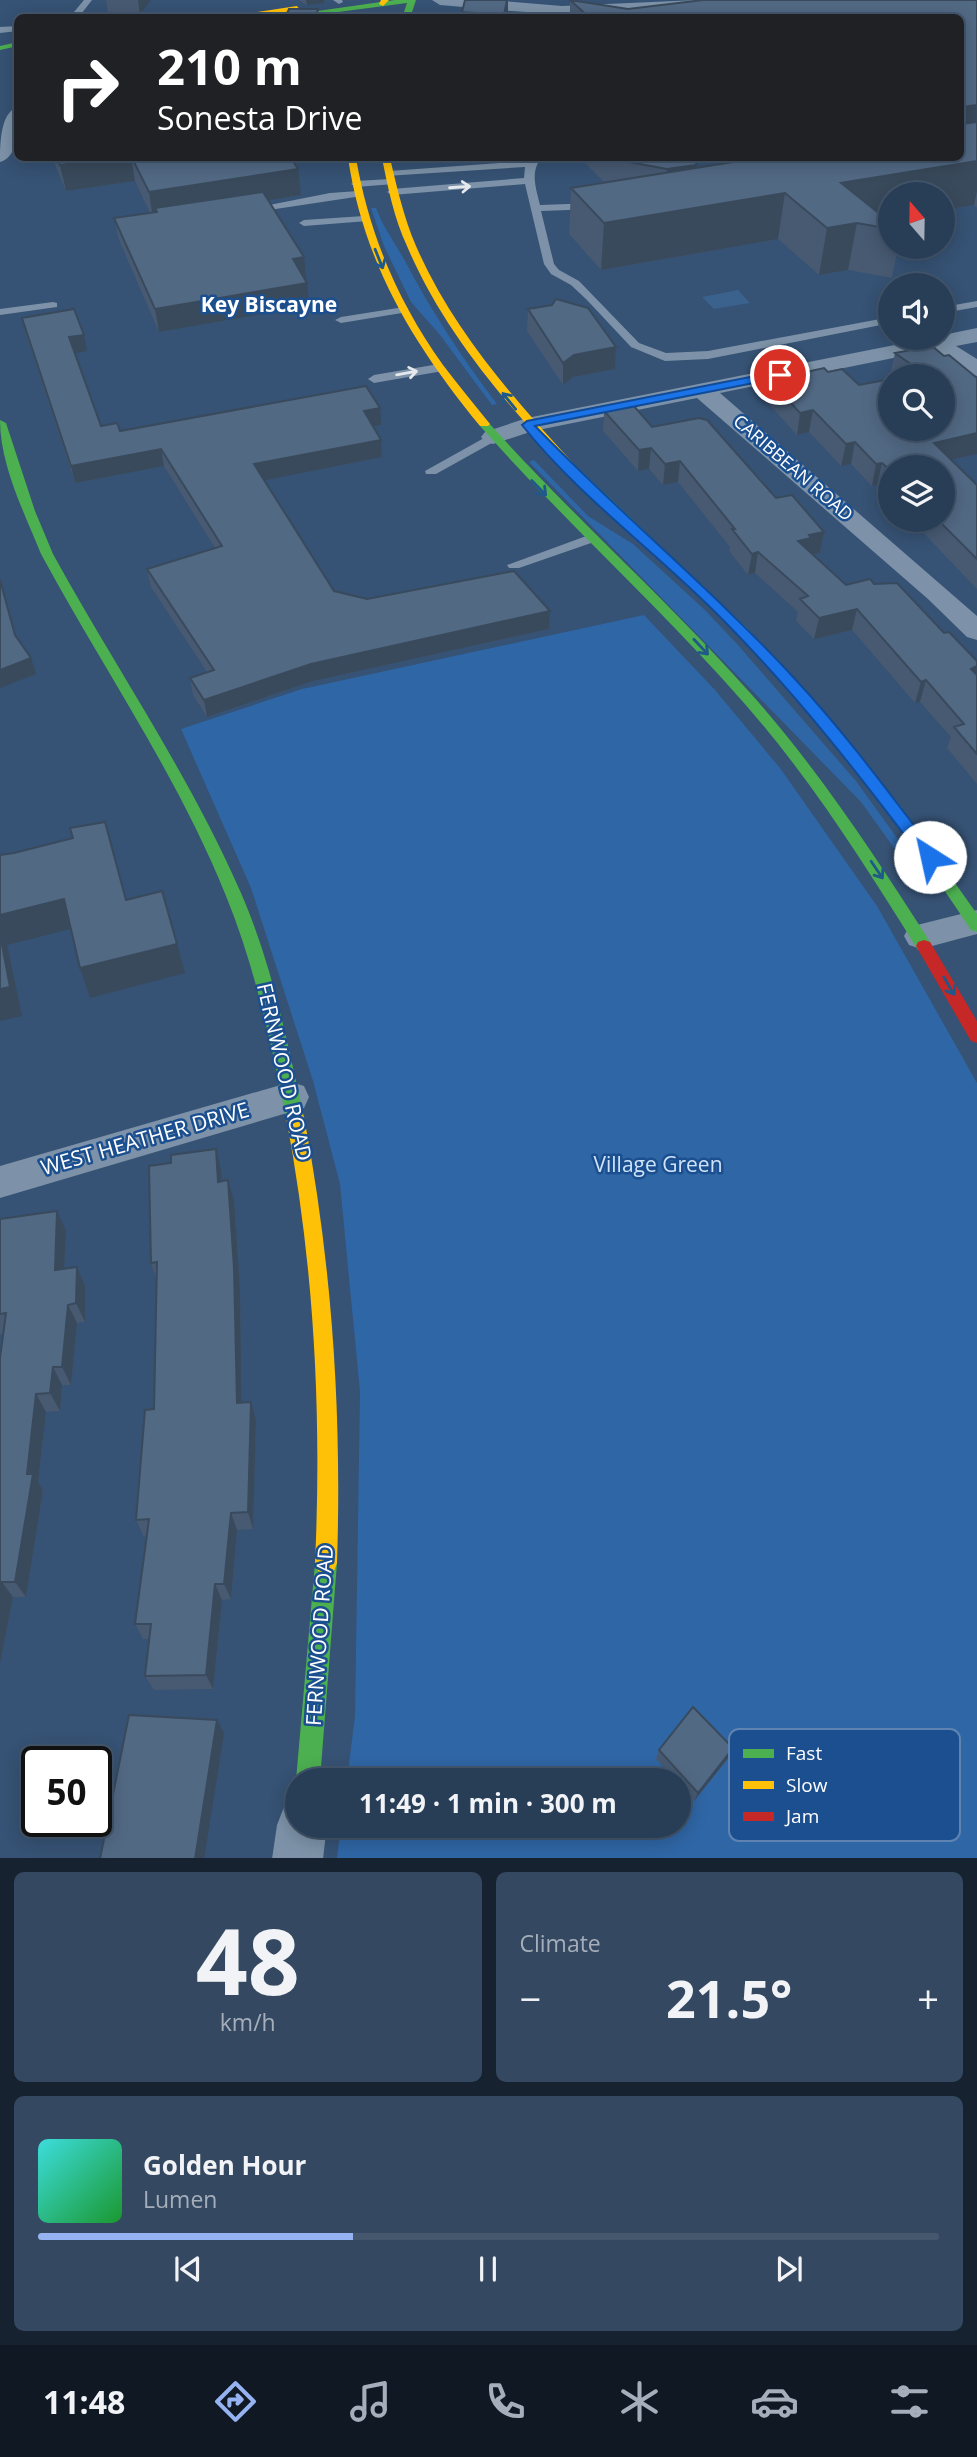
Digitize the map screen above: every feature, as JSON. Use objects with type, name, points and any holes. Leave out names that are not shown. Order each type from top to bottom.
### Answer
[{"type":"main road","points":[[266,12],[291,4],[358,0]]},
{"type":"main road","points":[[321,14],[381,7],[412,0]]},
{"type":"main road","points":[[266,12],[297,14]]},
{"type":"main road","points":[[352,161],[364,219],[384,271],[439,368],[493,437],[589,539],[700,646],[805,768],[920,936],[977,1036]]},
{"type":"main road","points":[[392,170],[405,234],[441,306],[490,378],[527,425],[579,479],[718,607],[790,682],[841,741],[915,835],[976,924]]},
{"type":"main road","name":"FERNWOOD ROAD","points":[[0,423],[29,511],[47,554],[205,831],[234,895],[261,971],[282,1046],[306,1163],[316,1233],[324,1301],[329,1404],[328,1534],[322,1653],[309,1768]]},
{"type":"street","points":[[412,0],[428,0]]},
{"type":"street","points":[[440,0],[470,9],[504,2],[565,4],[638,0]]},
{"type":"street","points":[[504,2],[522,14],[560,14],[689,0]]},
{"type":"street","points":[[0,156],[12,120]]},
{"type":"street","points":[[955,339],[977,335]]},
{"type":"street","points":[[493,437],[527,425],[902,350]]},
{"type":"street","points":[[948,350],[977,369]]},
{"type":"street","name":"CARIBBEAN ROAD","points":[[702,390],[937,593],[977,631]]},
{"type":"street","points":[[920,936],[976,924]]},
{"type":"street","name":"WEST HEATHER DRIVE","points":[[0,1182],[291,1097]]},
{"type":"street","points":[[297,1858],[300,1838]]},
{"type":"lane","points":[[76,14],[88,0]]},
{"type":"lane","points":[[392,170],[499,166],[534,161],[529,181],[548,264],[555,272],[575,283],[627,338],[647,352],[665,357],[708,355],[878,322]]},
{"type":"lane","points":[[233,213],[357,189],[392,170],[477,162],[499,166]]},
{"type":"lane","points":[[392,170],[529,181]]},
{"type":"lane","points":[[535,208],[601,206]]},
{"type":"lane","points":[[304,223],[364,219]]},
{"type":"lane","points":[[955,308],[977,304]]},
{"type":"lane","points":[[0,313],[53,305]]},
{"type":"lane","points":[[341,320],[404,310]]},
{"type":"lane","points":[[374,379],[439,368]]},
{"type":"lane","points":[[431,471],[493,437]]},
{"type":"lane","points":[[514,565],[589,539]]},
{"type":"green space","points":[[371,208],[376,208],[436,316],[497,404],[492,405],[440,335],[411,302],[384,246]]},
{"type":"green space","points":[[534,460],[588,516],[633,544],[705,610],[738,645],[856,781],[929,882],[920,884],[861,802],[529,462]]},
{"type":"green space","name":"Village Green","points":[[644,615],[715,690],[780,768],[877,906],[977,1083],[977,1858],[337,1858],[339,1838],[691,1838],[691,1768],[348,1768],[355,1716],[360,1392],[340,1184],[313,1081],[251,888],[181,729],[302,689]]},
{"type":"shaded area","points":[[738,290],[750,303],[714,309],[702,297]]},
{"type":"building","points":[[465,0],[507,0],[504,14],[462,12]]},
{"type":"building","points":[[570,0],[628,9],[703,0],[977,0],[977,105],[964,107],[964,14],[586,14]]},
{"type":"building","points":[[289,9],[318,9],[317,14],[287,14]]},
{"type":"building","points":[[977,122],[977,161],[841,183],[878,213],[878,227],[857,223],[827,228],[785,193],[604,223],[571,188],[739,161],[964,161],[964,124]]},
{"type":"building","points":[[58,161],[89,161],[60,165]]},
{"type":"building","points":[[134,161],[293,161],[298,169],[149,192]]},
{"type":"building","points":[[623,161],[697,161],[696,165],[667,169]]},
{"type":"building","points":[[263,192],[304,257],[293,259],[307,283],[155,309],[114,218],[157,212],[155,208]]},
{"type":"building","points":[[556,299],[588,308],[616,347],[574,355],[563,363],[528,309],[552,305]]},
{"type":"building","points":[[74,309],[84,335],[69,337],[101,426],[117,423],[120,431],[366,386],[380,408],[364,411],[381,440],[254,464],[334,591],[367,599],[514,571],[550,611],[311,664],[204,700],[190,678],[214,670],[147,569],[222,546],[161,449],[71,466],[22,318]]},
{"type":"building","points":[[937,350],[944,356],[949,355],[977,378],[977,433],[955,438],[955,364],[911,364],[895,353]]},
{"type":"building","points":[[824,368],[828,372],[842,369],[859,385],[878,381],[878,441],[943,441],[934,443],[946,455],[878,455],[876,464],[855,442],[846,444],[813,410],[800,413],[770,380]]},
{"type":"building","points":[[633,405],[652,427],[699,418],[707,420],[776,498],[792,495],[824,532],[798,541],[846,585],[870,579],[874,584],[897,583],[944,633],[949,632],[977,661],[977,666],[971,669],[977,675],[977,754],[954,727],[964,724],[926,680],[921,682],[857,609],[819,618],[800,599],[808,596],[758,552],[752,554],[680,461],[665,464],[651,448],[639,450],[604,411]]},
{"type":"building","points":[[955,464],[977,485],[977,559],[950,532],[955,532]]},
{"type":"building","points":[[0,580],[15,635],[31,658],[0,670]]},
{"type":"building","points":[[105,822],[126,900],[162,891],[177,944],[80,968],[64,899],[0,915],[0,855],[73,838],[70,828]]},
{"type":"building","points":[[0,934],[10,987],[0,989]]},
{"type":"building","points":[[216,1149],[218,1182],[228,1180],[234,1268],[237,1403],[251,1402],[248,1512],[231,1513],[224,1584],[215,1584],[206,1675],[145,1676],[151,1624],[135,1624],[149,1519],[136,1520],[145,1410],[154,1409],[157,1262],[151,1263],[149,1166],[171,1163],[171,1155]]},
{"type":"building","points":[[57,1211],[55,1270],[77,1267],[76,1303],[68,1305],[62,1367],[53,1367],[50,1393],[36,1394],[27,1474],[33,1474],[15,1582],[2,1582],[0,1591],[0,1358],[6,1313],[0,1314],[0,1219]]},
{"type":"building","points":[[693,1707],[729,1744],[729,1753],[698,1793],[691,1785],[691,1768],[675,1768],[659,1750]]},
{"type":"building","points":[[129,1715],[217,1720],[195,1858],[100,1858],[104,1837],[112,1837],[112,1799]]},
{"type":"traffic: fast","points":[[302,14],[412,0],[407,14]]},
{"type":"traffic: fast","points":[[0,48],[14,45]]},
{"type":"traffic: fast","points":[[0,423],[29,511],[47,554],[167,764],[213,849],[233,893],[262,975],[295,1117]]},
{"type":"traffic: fast","points":[[484,424],[549,495],[684,630],[774,729],[842,820],[924,946]]},
{"type":"traffic: fast","points":[[570,466],[742,631],[807,700],[896,810],[977,926]]},
{"type":"traffic: fast","points":[[309,1768],[326,1563]]},
{"type":"traffic: slow","points":[[383,4],[385,0]]},
{"type":"traffic: slow","points":[[251,14],[297,8]]},
{"type":"traffic: slow","points":[[352,161],[368,231],[398,300],[438,365],[484,424]]},
{"type":"traffic: slow","points":[[387,161],[396,202],[411,245],[454,325],[509,399],[570,466]]},
{"type":"traffic: slow","points":[[295,1117],[314,1228],[325,1339],[329,1450],[326,1563]]},
{"type":"traffic: jam","points":[[924,946],[977,1036]]},
{"type":"district","name":"Key Biscayne","points":[[269,305]]},
{"type":"route","points":[[780,375],[527,425],[579,479],[727,616],[790,682],[841,741],[930,857]]}]
